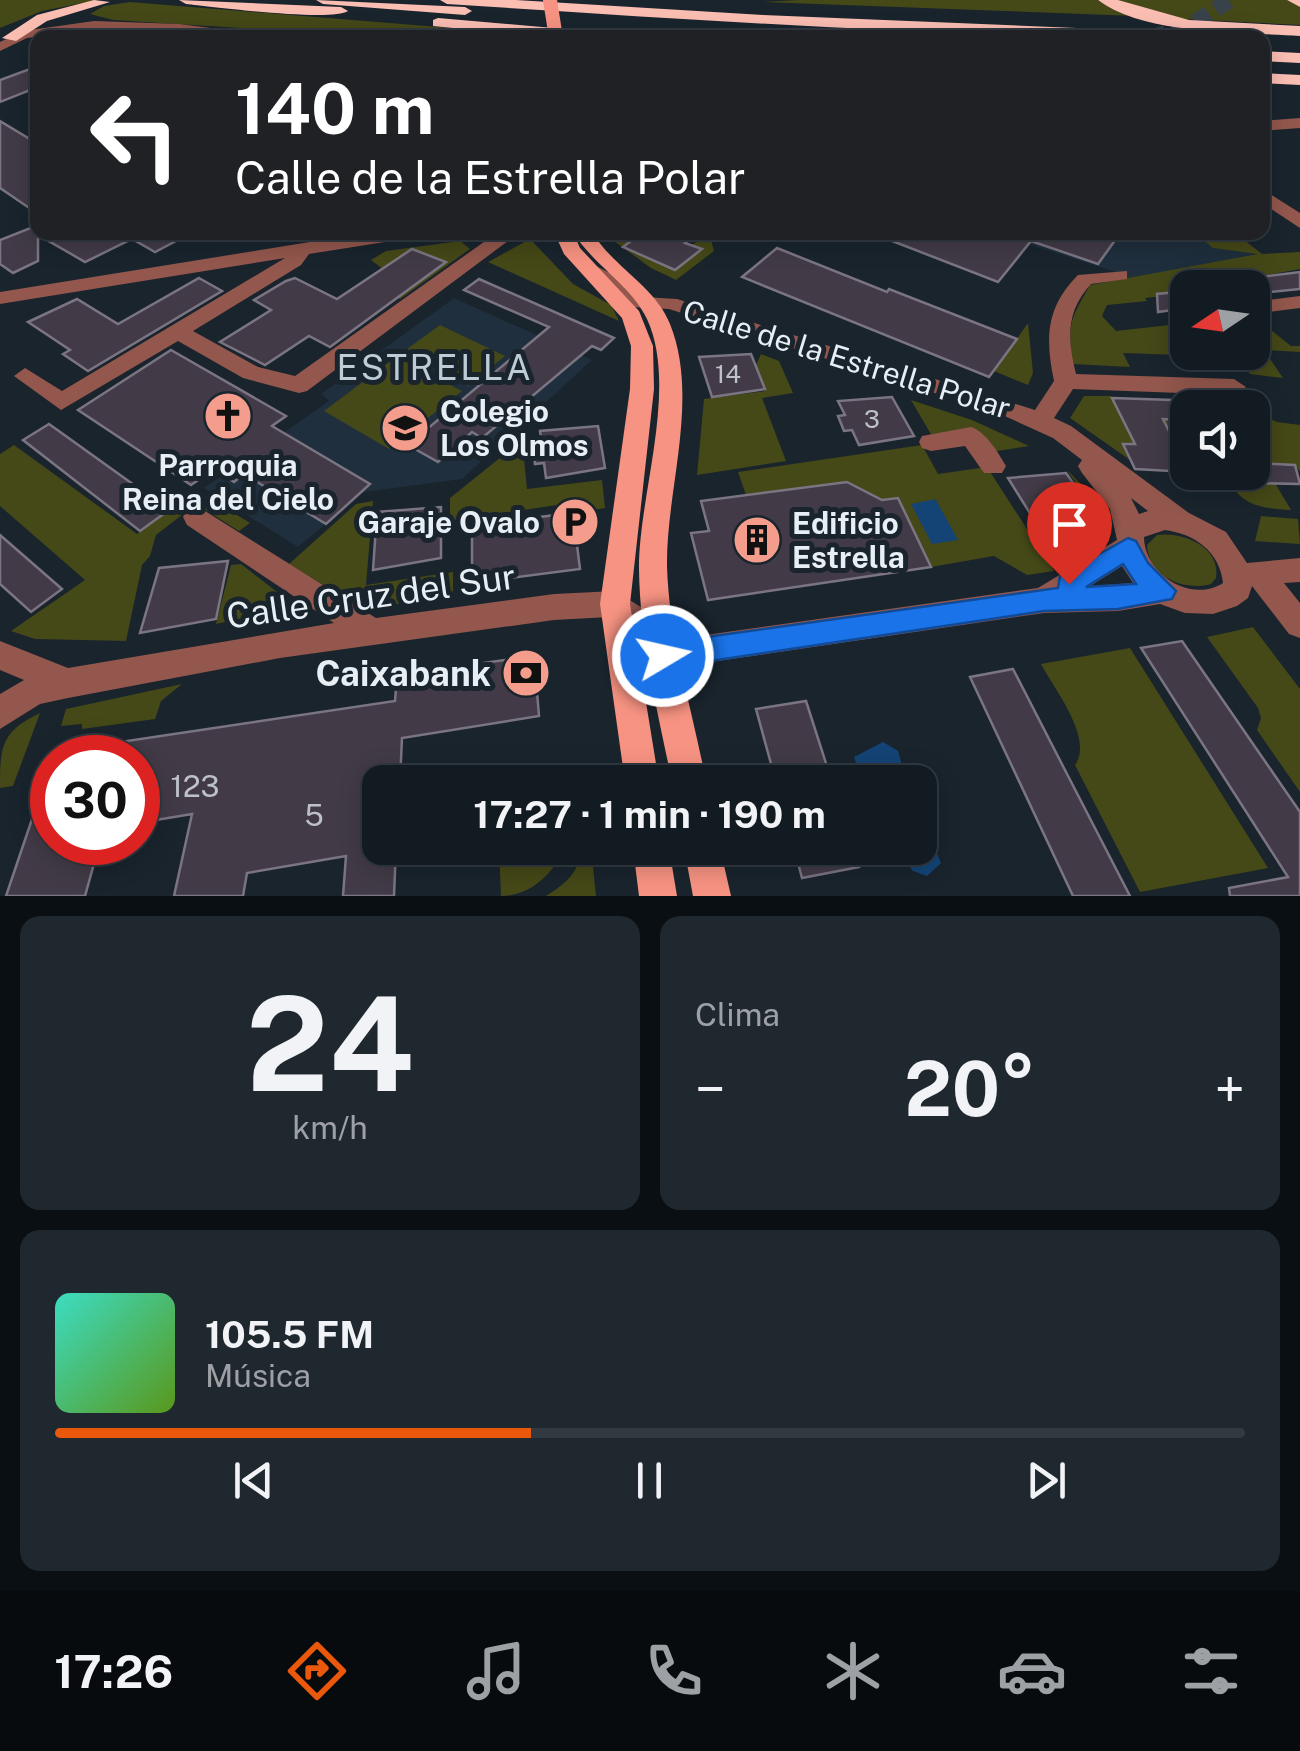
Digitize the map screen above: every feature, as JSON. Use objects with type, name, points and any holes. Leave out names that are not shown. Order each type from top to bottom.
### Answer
[{"type":"highway","points":[[3,39],[56,13],[120,0]]},
{"type":"highway","points":[[172,0],[565,30]]},
{"type":"highway","points":[[323,0],[776,30]]},
{"type":"highway","points":[[447,0],[991,30]]},
{"type":"highway","points":[[579,0],[914,27]]},
{"type":"highway","points":[[587,0],[1300,30]]},
{"type":"highway","points":[[651,0],[720,0]]},
{"type":"highway","points":[[1106,0],[1126,10],[1178,20],[1300,30]]},
{"type":"highway","points":[[98,25],[81,16],[103,2]]},
{"type":"highway","points":[[1270,42],[1300,44]]},
{"type":"highway","points":[[1270,59],[1300,61]]},
{"type":"highway","points":[[1270,78],[1300,80]]},
{"type":"main road","points":[[538,0],[543,30]]},
{"type":"main road","points":[[550,0],[555,30]]},
{"type":"main road","name":"Calle de la Estrella Polar","points":[[566,240],[570,250],[590,269]]},
{"type":"main road","name":"Calle de la Estrella Polar","points":[[587,240],[652,304]]},
{"type":"main road","points":[[590,269],[632,316],[642,346],[641,401],[615,604],[639,765]]},
{"type":"main road","points":[[652,304],[664,338],[668,404],[652,560],[663,656],[685,765]]},
{"type":"main road","points":[[653,865],[658,896]]},
{"type":"main road","points":[[706,865],[712,896]]},
{"type":"street","points":[[30,24],[58,21],[170,30]]},
{"type":"street","points":[[36,30],[98,25]]},
{"type":"street","points":[[3,39],[30,32]]},
{"type":"street","points":[[1270,125],[1300,122]]},
{"type":"street","points":[[1291,207],[1300,222]]},
{"type":"street","points":[[0,298],[353,240]]},
{"type":"street","points":[[180,333],[251,373],[299,385],[500,240]]},
{"type":"street","points":[[25,376],[60,402],[294,261],[304,247]]},
{"type":"street","name":"Calle de la Estrella Polar","points":[[590,269],[623,287],[639,303],[670,304],[985,400],[1051,426],[1181,522],[1225,548],[1300,625]]},
{"type":"street","points":[[1120,275],[1085,279],[1062,306],[1056,340],[1066,381],[1234,387]]},
{"type":"street","points":[[1270,306],[1300,302]]},
{"type":"street","name":"Calle de la Estrella Polar","points":[[1051,426],[1066,381]]},
{"type":"street","name":"Calle de la Estrella Polar","points":[[1051,426],[1118,497],[1139,570],[1163,591]]},
{"type":"street","points":[[931,442],[971,436],[992,466]]},
{"type":"street","points":[[197,517],[371,631]]},
{"type":"street","points":[[1044,600],[1129,540],[1142,522],[1160,518],[1181,522]]},
{"type":"street","points":[[630,704],[644,668],[663,656],[1044,600],[1118,598],[1163,591],[1209,604],[1228,599],[1250,574],[1300,570]]},
{"type":"street","points":[[615,604],[641,623],[663,656]]},
{"type":"street","name":"Calle Cruz del Sur","points":[[0,713],[33,690],[68,683],[371,631],[554,607],[615,604]]},
{"type":"street","points":[[0,655],[68,683]]},
{"type":"shaded area","points":[[1015,240],[1204,240],[1214,248],[1262,254],[1170,270],[1127,280],[1116,272]]},
{"type":"shaded area","name":"Colegio Los Olmos","points":[[454,298],[592,360],[462,479],[364,492],[298,547],[204,488],[329,401],[321,394]]},
{"type":"green space","points":[[0,0],[98,0],[42,11],[0,28]]},
{"type":"green space","points":[[1097,0],[1136,16],[763,2]]},
{"type":"green space","points":[[1112,0],[1287,0],[1300,7],[1300,25],[1184,19]]},
{"type":"green space","points":[[130,2],[476,30],[273,30],[113,20],[90,14],[104,6]]},
{"type":"green space","points":[[531,240],[573,284],[611,305],[619,321],[488,262]]},
{"type":"green space","points":[[634,240],[624,247],[675,270],[701,250],[692,245],[699,240],[711,240],[714,251],[676,280],[651,268],[614,241]]},
{"type":"green space","points":[[1203,240],[1244,240],[1262,254],[1300,252],[1300,269],[1270,274],[1270,270],[1171,270],[1258,254],[1213,248]]},
{"type":"green space","points":[[460,241],[470,249],[400,299],[397,297],[446,261],[419,251],[383,269],[371,260],[386,251]]},
{"type":"green space","points":[[1170,270],[1170,295],[1107,305],[1102,316],[1116,331],[1170,325],[1170,355],[1123,353],[1130,367],[1072,364],[1072,322],[1090,285]]},
{"type":"green space","points":[[1028,323],[1033,373],[1028,385],[994,371]]},
{"type":"green space","points":[[440,325],[505,356],[468,386],[403,352]]},
{"type":"green space","points":[[1270,329],[1291,346],[1300,346],[1300,352],[1270,350]]},
{"type":"green space","points":[[761,354],[779,361],[793,393],[762,398],[786,461],[697,475],[704,399],[765,391],[756,365]]},
{"type":"green space","points":[[396,357],[462,391],[389,449],[324,411]]},
{"type":"green space","points":[[1270,359],[1283,378],[1250,374],[1247,370],[1270,370]]},
{"type":"green space","points":[[1084,396],[1111,396],[1120,414],[1170,416],[1170,446],[1124,444],[1130,460],[1070,418]]},
{"type":"green space","points":[[911,400],[972,420],[1029,446],[984,453],[969,431],[932,436]]},
{"type":"green space","points":[[1270,419],[1300,425],[1300,472],[1295,465],[1270,464]]},
{"type":"green space","points":[[522,440],[527,489],[602,480],[605,508],[579,512],[577,502],[450,521],[450,498]]},
{"type":"green space","points":[[14,445],[137,534],[180,501],[202,494],[250,523],[239,531],[196,504],[156,535],[150,556],[142,565],[126,641],[35,639],[11,631],[85,580],[0,506],[0,454]]},
{"type":"green space","points":[[922,445],[938,474],[987,467],[1054,571],[1027,575],[994,556],[931,567],[898,498],[877,501],[847,482],[746,495],[738,472]]},
{"type":"green space","points":[[1067,470],[1096,499],[1110,522],[1095,552],[1066,569],[1046,536],[1103,525]]},
{"type":"green space","points":[[1270,483],[1275,483],[1291,510],[1251,503],[1237,492],[1270,490]]},
{"type":"green space","points":[[373,501],[366,585],[453,572],[453,596],[364,609],[289,564],[356,504]]},
{"type":"green space","points":[[1261,516],[1298,519],[1300,544],[1255,541]]},
{"type":"green space","points":[[1157,535],[1178,536],[1198,543],[1213,558],[1216,578],[1201,586],[1169,579],[1149,556],[1147,545]]},
{"type":"green space","points":[[241,564],[295,606],[216,624],[231,565]]},
{"type":"green space","points":[[1253,627],[1300,689],[1300,792],[1257,730],[1261,718],[1258,708],[1207,637]]},
{"type":"green space","points":[[1130,648],[1268,868],[1140,892],[1075,765],[1080,754],[1076,728],[1041,664]]},
{"type":"green space","points":[[182,684],[161,701],[155,719],[82,729],[82,724],[61,726],[66,709]]},
{"type":"green space","points":[[40,713],[13,786],[0,788],[5,743],[27,720]]},
{"type":"green space","points":[[500,865],[555,865],[531,888],[501,896]]},
{"type":"green space","points":[[577,865],[593,865],[596,896],[546,896]]},
{"type":"water","points":[[936,499],[958,540],[932,544],[911,504]]},
{"type":"water","points":[[883,742],[898,751],[902,765],[857,765],[854,757]]},
{"type":"water","points":[[937,853],[941,863],[927,876],[909,865],[937,865]]},
{"type":"building","points":[[30,69],[30,90],[0,102],[0,80]]},
{"type":"building","points":[[0,121],[30,139],[30,209],[0,188]]},
{"type":"building","points":[[30,228],[30,240],[38,240],[38,261],[13,273],[0,264],[0,240]]},
{"type":"building","points":[[47,240],[130,240],[85,262]]},
{"type":"building","points":[[134,240],[178,240],[155,252]]},
{"type":"building","points":[[632,240],[689,240],[685,243],[702,249],[675,270],[623,247]]},
{"type":"building","points":[[890,240],[1115,240],[1098,264],[1031,241],[998,282]]},
{"type":"building","points":[[777,248],[1017,339],[989,377],[742,277]]},
{"type":"building","points":[[412,249],[446,262],[330,347],[309,336],[265,365],[220,342],[271,310],[254,300],[286,281],[295,278],[337,299]]},
{"type":"building","points":[[1300,272],[1300,289],[1270,292],[1270,276]]},
{"type":"building","points":[[199,278],[222,291],[88,371],[63,354],[70,350],[28,322],[77,299],[118,324]]},
{"type":"building","points":[[479,279],[614,338],[601,350],[592,346],[482,438],[472,432],[438,462],[408,445],[549,327],[464,290]]},
{"type":"building","points":[[1170,293],[1170,310],[1158,312],[1157,294]]},
{"type":"building","points":[[171,350],[286,416],[272,426],[370,484],[326,524],[244,474],[234,482],[214,469],[191,485],[78,410]]},
{"type":"building","points":[[751,354],[765,389],[712,397],[699,357]]},
{"type":"building","points":[[892,397],[914,436],[859,445],[852,430],[844,431],[838,416],[845,415],[838,401]]},
{"type":"building","points":[[1112,398],[1170,400],[1170,419],[1163,419],[1170,433],[1170,471],[1135,469],[1123,444],[1135,444]]},
{"type":"building","points":[[49,424],[169,510],[140,531],[23,440]]},
{"type":"building","points":[[598,426],[605,468],[546,478],[544,463],[535,464],[533,447],[542,446],[540,431]]},
{"type":"building","points":[[1270,464],[1295,465],[1300,484],[1270,483]]},
{"type":"building","points":[[1066,473],[1099,520],[1041,531],[1008,478]]},
{"type":"building","name":"Edificio Estrella","points":[[847,482],[882,500],[898,498],[931,567],[708,600],[691,533],[709,531],[701,501]]},
{"type":"building","points":[[441,507],[441,558],[373,570],[377,512]]},
{"type":"building","points":[[573,513],[580,569],[472,583],[472,525]]},
{"type":"building","points":[[0,535],[62,589],[31,612],[0,584]]},
{"type":"building","points":[[228,561],[216,619],[140,633],[159,568]]},
{"type":"building","points":[[1182,641],[1300,812],[1300,896],[1230,896],[1229,888],[1288,877],[1141,648]]},
{"type":"building","points":[[534,656],[539,716],[402,738],[401,765],[362,765],[362,865],[395,865],[394,896],[343,896],[346,856],[247,873],[243,896],[174,896],[192,814],[160,819],[160,736],[395,701],[397,675]]},
{"type":"building","points":[[1013,669],[1130,896],[1073,896],[970,677]]},
{"type":"building","points":[[806,701],[827,765],[771,765],[756,709]]},
{"type":"building","points":[[30,825],[30,865],[94,865],[85,896],[6,896]]},
{"type":"building","points":[[799,865],[859,867],[802,878]]},
{"type":"tunnel","points":[[1176,30],[1230,0]]},
{"type":"place","name":"Parroquia Reina del Cielo","points":[[228,416]]},
{"type":"place","name":"Colegio Los Olmos","points":[[405,428]]},
{"type":"place","name":"Garaje Ovalo","points":[[575,522]]},
{"type":"place","name":"Edificio Estrella","points":[[757,540]]},
{"type":"place","name":"Caixabank","points":[[526,673]]},
{"type":"district","name":"ESTRELLA","points":[[435,367]]},
{"type":"route","points":[[663,656],[1044,600],[1118,598],[1163,591],[1139,570],[1128,548],[1069,584]]}]
